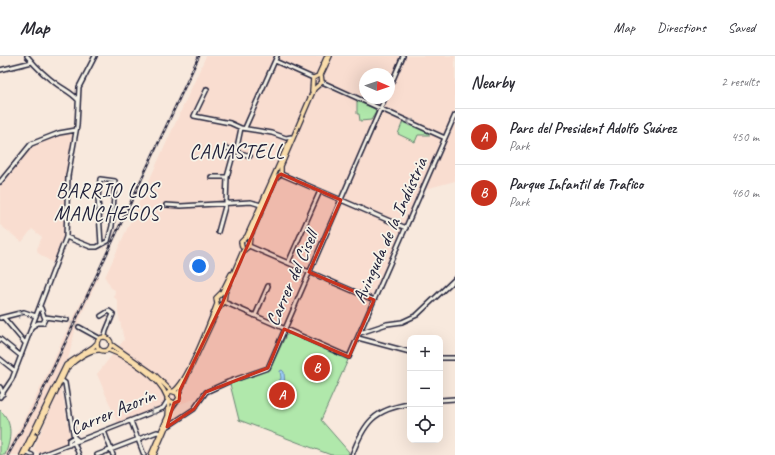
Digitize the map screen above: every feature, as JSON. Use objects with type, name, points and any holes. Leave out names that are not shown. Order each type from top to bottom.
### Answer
[{"type":"main road","points":[[154,455],[174,403],[178,400],[178,395],[221,304],[222,297],[248,242],[315,82],[329,56]]},
{"type":"main road","points":[[315,82],[322,82],[319,76]]},
{"type":"main road","points":[[248,242],[261,205],[278,172],[291,137],[315,82]]},
{"type":"main road","points":[[244,248],[241,242],[248,242]]},
{"type":"main road","points":[[221,304],[216,299],[222,297]]},
{"type":"main road","points":[[168,400],[173,391],[178,389],[186,375],[221,304]]},
{"type":"main road","points":[[22,455],[61,374],[69,362],[93,347],[97,341],[105,336],[111,340],[112,345],[155,375],[178,395]]},
{"type":"main road","points":[[97,341],[100,350]]},
{"type":"main road","points":[[109,350],[112,345]]},
{"type":"main road","points":[[26,454],[67,368],[73,361],[95,350],[109,350],[151,375],[165,391],[168,400],[168,416],[151,455]]},
{"type":"main road","points":[[168,400],[174,403]]},
{"type":"street","points":[[27,56],[49,78],[73,94],[78,100]]},
{"type":"street","points":[[0,397],[15,371],[25,343],[37,321],[40,306],[66,237],[68,176],[76,130],[79,85],[95,56]]},
{"type":"street","points":[[236,152],[243,128],[277,56]]},
{"type":"street","points":[[395,75],[403,56]]},
{"type":"street","points":[[275,61],[315,82]]},
{"type":"street","points":[[0,70],[32,62]]},
{"type":"street","points":[[322,82],[445,138]]},
{"type":"street","points":[[206,89],[194,116],[230,123],[243,128],[272,132],[286,138],[291,137]]},
{"type":"street","name":"Carrer del Cisell","points":[[166,427],[194,409],[206,392],[228,382],[268,368],[382,104]]},
{"type":"street","name":"Avinguda de la Indústria","points":[[284,329],[349,357],[455,115]]},
{"type":"street","points":[[0,182],[31,144],[59,133],[76,130]]},
{"type":"street","points":[[286,138],[289,143]]},
{"type":"street","points":[[226,148],[250,156]]},
{"type":"street","points":[[218,232],[226,203],[227,177],[232,159]]},
{"type":"street","points":[[278,172],[406,228]]},
{"type":"street","points":[[211,177],[227,177]]},
{"type":"street","points":[[66,237],[91,247],[101,244],[110,238],[116,181],[100,179],[98,198],[101,244]]},
{"type":"street","points":[[288,263],[320,191]]},
{"type":"street","points":[[166,205],[181,206],[251,202],[261,205]]},
{"type":"street","points":[[248,242],[288,263],[374,300]]},
{"type":"street","points":[[360,334],[387,324],[402,322],[417,315],[455,279]]},
{"type":"street","points":[[255,316],[268,286]]},
{"type":"street","points":[[221,304],[255,316],[284,329]]},
{"type":"street","points":[[101,316],[110,311],[114,314],[105,336]]},
{"type":"street","points":[[25,343],[2,318],[24,312],[39,314],[45,318],[67,320]]},
{"type":"street","points":[[37,321],[43,323],[45,318]]},
{"type":"street","points":[[79,327],[97,341]]},
{"type":"street","points":[[358,338],[407,351]]},
{"type":"street","points":[[0,339],[21,356]]},
{"type":"street","points":[[443,358],[455,358]]},
{"type":"street","points":[[0,359],[15,371]]},
{"type":"street","points":[[61,380],[65,383],[74,437],[79,455]]},
{"type":"street","points":[[0,387],[3,394]]},
{"type":"street","points":[[443,400],[455,399]]},
{"type":"street","name":"Carrer Azorín","points":[[42,455],[163,408],[168,400]]},
{"type":"street","points":[[352,455],[360,434],[370,419],[398,406],[407,404]]},
{"type":"street","points":[[131,421],[144,455]]},
{"type":"street","points":[[104,432],[113,455]]},
{"type":"street","points":[[97,455],[157,432],[161,433]]},
{"type":"street","points":[[74,437],[79,441]]},
{"type":"street","points":[[69,445],[69,440],[74,437]]},
{"type":"street","points":[[26,454],[32,455]]},
{"type":"highlighted area","points":[[281,174],[341,200],[309,272],[374,300],[349,357],[284,329],[268,368],[206,392],[194,409],[167,427],[174,403],[179,401],[180,390],[222,304],[278,176]]},
{"type":"shaded area","points":[[206,56],[455,56],[455,181],[425,189],[350,359],[286,331],[266,367],[204,396],[118,424],[97,374],[124,340],[118,312],[118,301],[114,297],[115,290],[111,288],[105,277]]},
{"type":"shaded area","points":[[70,133],[74,136],[67,177],[64,236],[53,263],[38,253],[37,249],[42,237],[32,229],[22,242],[0,225],[0,186],[14,166],[37,142]]},
{"type":"shaded area","points":[[95,276],[98,278],[75,330],[68,360],[63,363],[32,433],[19,455],[5,455],[43,383],[66,332]]},
{"type":"shaded area","points":[[61,386],[70,435],[66,443],[41,454],[33,450]]},
{"type":"green space","points":[[357,101],[359,104],[364,104],[375,109],[376,112],[371,120],[360,121],[359,114],[357,114]]},
{"type":"green space","points":[[403,121],[430,133],[430,135],[418,135],[415,142],[398,134]]},
{"type":"green space","points":[[290,334],[348,360],[321,420],[349,452],[348,455],[331,455],[239,420],[230,384],[270,369],[286,335]]},
{"type":"green space","points":[[0,410],[8,420],[10,431],[9,443],[5,455],[0,455]]},
{"type":"water","points":[[282,370],[284,372],[285,387],[279,389],[277,385],[281,378],[280,371]]},
{"type":"water","points":[[273,395],[275,402],[286,403],[287,407],[283,409],[273,405],[269,398]]},
{"type":"tunnel","points":[[67,320],[79,327]]},
{"type":"railway","points":[[8,455],[38,401],[199,56]]},
{"type":"place","name":"Parque Infantil de Trafico","points":[[317,368]]},
{"type":"place","name":"Parc del President Adolfo Suárez","points":[[282,395]]},
{"type":"district","name":"CANASTELL","points":[[237,151]]},
{"type":"district","name":"BARRIO LOS MANCHEGOS","points":[[107,202]]}]
